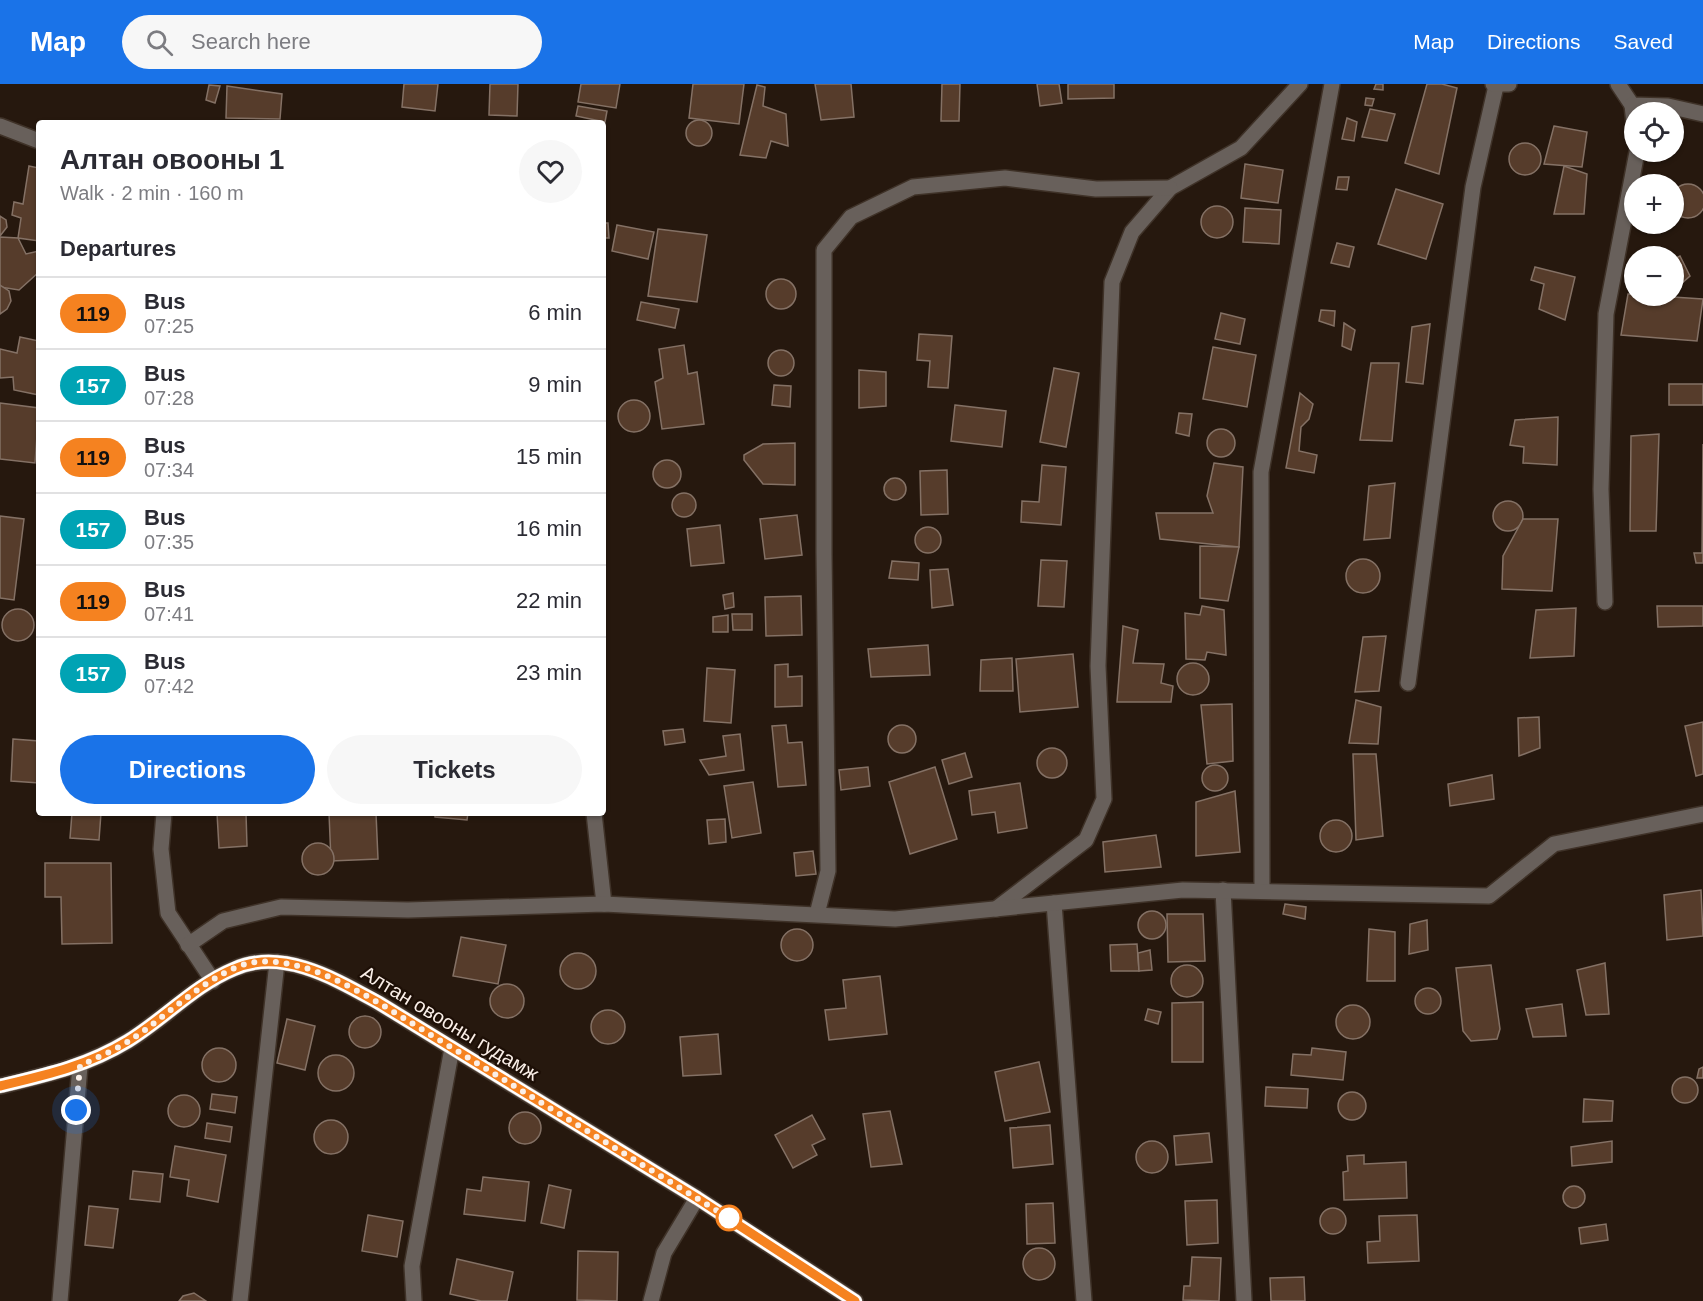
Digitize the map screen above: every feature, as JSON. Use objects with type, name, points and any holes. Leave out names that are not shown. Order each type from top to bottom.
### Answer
[{"type":"main road","name":"Алтан овооны гудамж","points":[[0,1086],[80,1066],[128,1041],[233,969],[254,962],[276,962],[308,969],[336,980],[452,1048],[697,1198],[855,1301]]},
{"type":"street","points":[[996,909],[1086,840],[1104,799],[1098,666],[1112,282],[1132,232],[1170,188],[1241,148],[1300,84]]},
{"type":"street","points":[[1262,891],[1261,472],[1332,84]]},
{"type":"street","points":[[1408,683],[1473,187],[1499,84]]},
{"type":"street","points":[[1618,84],[1630,102]]},
{"type":"street","points":[[1684,110],[1703,114]]},
{"type":"street","points":[[0,126],[36,140]]},
{"type":"street","points":[[1605,602],[1600,489],[1606,314],[1635,162]]},
{"type":"street","points":[[817,914],[828,871],[824,553],[824,250],[851,217],[913,187],[1005,178],[1096,189],[1170,188]]},
{"type":"street","points":[[188,945],[223,921],[281,907],[408,910],[604,904],[895,919],[1183,890],[1489,896],[1554,844],[1703,814]]},
{"type":"street","points":[[164,816],[160,849],[168,913],[213,981]]},
{"type":"street","points":[[594,816],[604,904]]},
{"type":"street","points":[[1223,890],[1244,1301]]},
{"type":"street","points":[[1054,903],[1084,1301]]},
{"type":"street","points":[[240,1301],[276,962]]},
{"type":"street","points":[[414,1301],[412,1266],[452,1048]]},
{"type":"street","points":[[60,1301],[80,1066]]},
{"type":"street","points":[[651,1301],[664,1253],[697,1198]]},
{"type":"building","points":[[404,84],[438,84],[435,111],[402,107]]},
{"type":"building","points":[[490,84],[518,84],[517,116],[489,115]]},
{"type":"building","points":[[581,84],[620,84],[616,108],[578,102]]},
{"type":"building","points":[[693,84],[744,84],[739,124],[689,118]]},
{"type":"building","points":[[815,84],[851,84],[854,117],[821,120]]},
{"type":"building","points":[[942,84],[960,84],[959,121],[941,121]]},
{"type":"building","points":[[1037,84],[1059,84],[1062,103],[1040,106]]},
{"type":"building","points":[[1068,84],[1114,84],[1114,98],[1068,99]]},
{"type":"building","points":[[1376,84],[1383,84],[1383,90],[1374,89]]},
{"type":"building","points":[[1427,84],[1442,84],[1457,88],[1439,174],[1405,163]]},
{"type":"building","points":[[209,85],[220,86],[215,103],[206,100]]},
{"type":"building","points":[[757,85],[765,87],[763,106],[786,114],[788,146],[771,141],[766,158],[740,155]]},
{"type":"building","points":[[227,86],[282,94],[280,119],[226,118]]},
{"type":"building","points":[[1366,98],[1374,99],[1372,106],[1365,105]]},
{"type":"building","points":[[578,106],[607,111],[605,120],[576,116]]},
{"type":"building","points":[[1370,109],[1395,114],[1387,141],[1362,137]]},
{"type":"building","points":[[1347,118],[1357,122],[1354,141],[1342,139]]},
{"type":"building","points":[[699,120],[708,124],[712,133],[708,142],[699,146],[690,142],[686,133],[690,124]]},
{"type":"building","points":[[1554,126],[1587,132],[1582,167],[1544,164]]},
{"type":"building","points":[[1525,143],[1536,148],[1541,159],[1536,170],[1525,175],[1514,170],[1509,159],[1514,148]]},
{"type":"building","points":[[1245,164],[1283,170],[1278,203],[1241,198]]},
{"type":"building","points":[[29,166],[36,167],[36,241],[18,238],[21,218],[12,215],[14,202],[23,204]]},
{"type":"building","points":[[1564,166],[1587,174],[1584,214],[1554,214]]},
{"type":"building","points":[[1338,177],[1349,177],[1347,190],[1336,189]]},
{"type":"building","points":[[1684,185],[1694,185],[1704,195],[1704,207],[1694,217],[1684,217]]},
{"type":"building","points":[[1396,189],[1443,204],[1426,259],[1378,244]]},
{"type":"building","points":[[1217,206],[1228,211],[1233,222],[1228,233],[1217,238],[1206,233],[1201,222],[1206,211]]},
{"type":"building","points":[[1245,208],[1281,210],[1279,244],[1243,242]]},
{"type":"building","points":[[0,216],[6,220],[7,227],[0,236]]},
{"type":"building","points":[[606,223],[608,223],[609,238],[606,238]]},
{"type":"building","points":[[617,225],[654,232],[648,259],[612,251]]},
{"type":"building","points":[[658,229],[707,235],[697,302],[648,296]]},
{"type":"building","points":[[0,237],[18,238],[26,254],[36,252],[36,275],[19,290],[0,287]]},
{"type":"building","points":[[1337,243],[1354,247],[1349,267],[1331,263]]},
{"type":"building","points":[[1684,264],[1690,276],[1684,281]]},
{"type":"building","points":[[1535,267],[1575,277],[1565,320],[1539,309],[1544,284],[1531,280]]},
{"type":"building","points":[[781,279],[787,280],[795,288],[795,300],[787,308],[781,309],[775,308],[767,300],[766,294],[767,288],[775,280]]},
{"type":"building","points":[[0,285],[9,291],[11,301],[7,309],[0,314]]},
{"type":"building","points":[[1684,298],[1703,299],[1697,341],[1621,335],[1626,306],[1684,306]]},
{"type":"building","points":[[641,302],[679,309],[675,328],[637,320]]},
{"type":"building","points":[[1321,310],[1335,311],[1334,326],[1319,321]]},
{"type":"building","points":[[1221,313],[1245,319],[1240,344],[1215,339]]},
{"type":"building","points":[[1344,323],[1355,330],[1351,350],[1342,346]]},
{"type":"building","points":[[1430,324],[1423,384],[1406,382],[1412,327]]},
{"type":"building","points":[[919,334],[952,336],[948,388],[928,387],[930,361],[917,360]]},
{"type":"building","points":[[20,337],[36,340],[36,394],[14,390],[13,377],[0,378],[0,349],[17,353]]},
{"type":"building","points":[[684,345],[688,374],[697,372],[704,424],[662,429],[655,382],[663,378],[659,349]]},
{"type":"building","points":[[1213,347],[1256,355],[1247,407],[1203,399]]},
{"type":"building","points":[[781,350],[790,354],[794,363],[790,372],[781,376],[772,372],[768,363],[772,354]]},
{"type":"building","points":[[1371,363],[1399,363],[1392,441],[1360,440]]},
{"type":"building","points":[[1054,368],[1079,373],[1066,447],[1040,442]]},
{"type":"building","points":[[859,370],[886,372],[886,406],[859,408]]},
{"type":"building","points":[[1669,384],[1703,384],[1703,405],[1669,405]]},
{"type":"building","points":[[774,385],[791,386],[790,407],[772,405]]},
{"type":"building","points":[[1300,393],[1313,404],[1309,419],[1301,427],[1299,451],[1317,455],[1314,473],[1286,468]]},
{"type":"building","points":[[634,400],[645,405],[650,416],[645,427],[634,432],[623,427],[618,416],[623,405]]},
{"type":"building","points":[[0,403],[36,408],[35,463],[0,459]]},
{"type":"building","points":[[955,405],[1006,411],[1002,447],[951,441]]},
{"type":"building","points":[[1179,413],[1192,414],[1189,436],[1176,433]]},
{"type":"building","points":[[1558,417],[1557,465],[1523,463],[1524,447],[1510,445],[1515,420]]},
{"type":"building","points":[[1221,429],[1231,433],[1235,443],[1231,453],[1221,457],[1211,453],[1207,443],[1211,433]]},
{"type":"building","points":[[1659,434],[1656,531],[1630,531],[1631,436]]},
{"type":"building","points":[[795,443],[795,485],[763,484],[744,460],[744,455],[763,444]]},
{"type":"building","points":[[1703,444],[1703,563],[1696,563],[1694,553],[1702,553]]},
{"type":"building","points":[[667,460],[677,464],[681,474],[677,484],[667,488],[657,484],[653,474],[657,464]]},
{"type":"building","points":[[1214,463],[1243,467],[1239,547],[1160,539],[1156,513],[1213,513],[1207,496]]},
{"type":"building","points":[[1042,465],[1066,467],[1061,525],[1021,522],[1022,501],[1039,502]]},
{"type":"building","points":[[947,470],[948,514],[921,515],[920,471]]},
{"type":"building","points":[[895,478],[903,481],[906,489],[903,497],[895,500],[887,497],[884,489],[887,481]]},
{"type":"building","points":[[1395,483],[1390,538],[1364,540],[1369,486]]},
{"type":"building","points":[[679,493],[689,493],[696,500],[696,510],[689,517],[679,517],[672,510],[672,500]]},
{"type":"building","points":[[1508,501],[1519,505],[1523,516],[1519,527],[1508,531],[1497,527],[1493,516],[1497,505]]},
{"type":"building","points":[[797,515],[802,555],[765,559],[760,519]]},
{"type":"building","points":[[0,516],[24,519],[14,600],[0,598]]},
{"type":"building","points":[[1523,519],[1558,519],[1552,591],[1502,589],[1503,556]]},
{"type":"building","points":[[720,525],[724,563],[691,566],[687,529]]},
{"type":"building","points":[[928,527],[937,531],[941,540],[937,549],[928,553],[919,549],[915,540],[919,531]]},
{"type":"building","points":[[1200,546],[1239,547],[1228,601],[1200,598]]},
{"type":"building","points":[[1363,559],[1375,564],[1380,576],[1375,588],[1363,593],[1351,588],[1346,576],[1351,564]]},
{"type":"building","points":[[1041,560],[1067,561],[1064,607],[1038,606]]},
{"type":"building","points":[[892,561],[919,563],[918,580],[889,578]]},
{"type":"building","points":[[948,569],[953,605],[932,608],[930,570]]},
{"type":"building","points":[[733,593],[734,607],[725,609],[723,595]]},
{"type":"building","points":[[801,596],[802,635],[766,636],[765,597]]},
{"type":"building","points":[[1202,606],[1224,610],[1226,655],[1207,652],[1205,660],[1186,659],[1185,613],[1200,615]]},
{"type":"building","points":[[1657,606],[1703,606],[1703,626],[1658,627]]},
{"type":"building","points":[[1576,608],[1574,656],[1530,658],[1536,610]]},
{"type":"building","points":[[18,609],[30,613],[34,625],[30,637],[18,641],[6,637],[2,625],[6,613]]},
{"type":"building","points":[[732,614],[752,614],[752,630],[733,630]]},
{"type":"building","points":[[728,615],[728,632],[713,632],[713,617]]},
{"type":"building","points":[[1123,626],[1138,630],[1133,663],[1164,664],[1161,683],[1173,686],[1171,702],[1117,702]]},
{"type":"building","points":[[1386,636],[1379,691],[1355,692],[1363,637]]},
{"type":"building","points":[[928,645],[930,675],[871,677],[868,649]]},
{"type":"building","points":[[1073,654],[1078,707],[1020,712],[1016,659]]},
{"type":"building","points":[[1012,658],[1013,691],[980,691],[981,660]]},
{"type":"building","points":[[1193,663],[1204,668],[1209,679],[1204,690],[1193,695],[1182,690],[1177,679],[1182,668]]},
{"type":"building","points":[[788,664],[788,677],[802,676],[802,706],[775,707],[775,665]]},
{"type":"building","points":[[707,668],[735,670],[731,723],[704,721]]},
{"type":"building","points":[[1356,700],[1381,707],[1378,744],[1349,743]]},
{"type":"building","points":[[1232,704],[1233,761],[1207,764],[1201,705]]},
{"type":"building","points":[[1539,717],[1540,748],[1519,756],[1518,718]]},
{"type":"building","points":[[1703,722],[1703,774],[1696,776],[1685,726]]},
{"type":"building","points":[[786,725],[788,743],[802,742],[806,785],[778,787],[772,726]]},
{"type":"building","points":[[902,725],[912,729],[916,739],[912,749],[902,753],[892,749],[888,739],[892,729]]},
{"type":"building","points":[[683,729],[685,742],[665,745],[663,731]]},
{"type":"building","points":[[740,734],[744,770],[709,775],[700,760],[726,756],[723,736]]},
{"type":"building","points":[[13,739],[36,741],[36,783],[11,781]]},
{"type":"building","points":[[1052,748],[1062,753],[1067,763],[1062,773],[1052,778],[1042,773],[1037,763],[1042,753]]},
{"type":"building","points":[[965,753],[972,777],[949,784],[942,760]]},
{"type":"building","points":[[1353,754],[1376,754],[1383,836],[1356,840]]},
{"type":"building","points":[[1215,765],[1224,769],[1228,778],[1224,787],[1215,791],[1206,787],[1202,778],[1206,769]]},
{"type":"building","points":[[868,767],[870,786],[841,790],[839,770]]},
{"type":"building","points":[[935,767],[957,839],[910,854],[889,782]]},
{"type":"building","points":[[1492,775],[1494,799],[1450,806],[1448,784]]},
{"type":"building","points":[[753,782],[761,833],[732,838],[724,786]]},
{"type":"building","points":[[1020,783],[1027,828],[998,833],[995,812],[972,815],[969,791]]},
{"type":"building","points":[[1235,791],[1240,852],[1196,856],[1196,802]]},
{"type":"building","points":[[72,816],[101,816],[99,840],[70,838]]},
{"type":"building","points":[[217,816],[246,816],[247,846],[219,848]]},
{"type":"building","points":[[329,816],[376,816],[378,859],[331,861]]},
{"type":"building","points":[[435,816],[468,816],[467,820]]},
{"type":"building","points":[[725,819],[726,842],[709,844],[707,820]]},
{"type":"building","points":[[1336,820],[1347,825],[1352,836],[1347,847],[1336,852],[1325,847],[1320,836],[1325,825]]},
{"type":"building","points":[[1156,835],[1161,867],[1105,872],[1103,842]]},
{"type":"building","points":[[318,843],[329,848],[334,859],[329,870],[318,875],[307,870],[302,859],[307,848]]},
{"type":"building","points":[[813,851],[816,874],[796,876],[794,853]]},
{"type":"building","points":[[45,863],[111,863],[112,943],[62,944],[61,897],[45,897]]},
{"type":"building","points":[[1701,890],[1703,936],[1667,940],[1664,895]]},
{"type":"building","points":[[1285,904],[1306,907],[1305,919],[1283,914]]},
{"type":"building","points":[[1152,911],[1162,915],[1166,925],[1162,935],[1152,939],[1142,935],[1138,925],[1142,915]]},
{"type":"building","points":[[1167,914],[1203,914],[1205,961],[1168,962]]},
{"type":"building","points":[[1427,920],[1428,950],[1409,954],[1410,924]]},
{"type":"building","points":[[797,929],[808,934],[813,945],[808,956],[797,961],[786,956],[781,945],[786,934]]},
{"type":"building","points":[[1369,929],[1395,932],[1395,981],[1367,981]]},
{"type":"building","points":[[461,937],[506,945],[498,984],[453,976]]},
{"type":"building","points":[[1137,944],[1139,971],[1111,971],[1110,945]]},
{"type":"building","points":[[1150,950],[1152,970],[1139,971],[1138,953]]},
{"type":"building","points":[[578,953],[590,959],[596,971],[590,983],[578,989],[566,983],[560,971],[566,959]]},
{"type":"building","points":[[1605,963],[1609,1014],[1586,1015],[1577,970]]},
{"type":"building","points":[[1187,965],[1199,969],[1203,981],[1199,993],[1187,997],[1175,993],[1171,981],[1175,969]]},
{"type":"building","points":[[1491,965],[1500,1029],[1497,1039],[1471,1041],[1463,1031],[1456,968]]},
{"type":"building","points":[[880,976],[887,1034],[829,1040],[825,1010],[846,1008],[843,980]]},
{"type":"building","points":[[507,984],[519,989],[524,1001],[519,1013],[507,1018],[495,1013],[490,1001],[495,989]]},
{"type":"building","points":[[1428,988],[1437,992],[1441,1001],[1437,1010],[1428,1014],[1419,1010],[1415,1001],[1419,992]]},
{"type":"building","points":[[1203,1002],[1203,1062],[1172,1062],[1172,1003]]},
{"type":"building","points":[[1562,1004],[1566,1036],[1533,1037],[1526,1009]]},
{"type":"building","points":[[1353,1005],[1365,1010],[1370,1022],[1365,1034],[1353,1039],[1341,1034],[1336,1022],[1341,1010]]},
{"type":"building","points":[[1148,1009],[1161,1012],[1158,1024],[1145,1020]]},
{"type":"building","points":[[608,1010],[620,1015],[625,1027],[620,1039],[608,1044],[596,1039],[591,1027],[596,1015]]},
{"type":"building","points":[[365,1016],[377,1020],[381,1032],[377,1044],[365,1048],[353,1044],[349,1032],[353,1020]]},
{"type":"building","points":[[287,1019],[315,1026],[305,1070],[277,1063]]},
{"type":"building","points":[[718,1034],[721,1074],[683,1076],[680,1037]]},
{"type":"building","points":[[219,1048],[231,1053],[236,1065],[231,1077],[219,1082],[207,1077],[202,1065],[207,1053]]},
{"type":"building","points":[[1312,1048],[1346,1052],[1343,1080],[1291,1075],[1293,1054],[1311,1055]]},
{"type":"building","points":[[336,1055],[349,1060],[354,1073],[349,1086],[336,1091],[323,1086],[318,1073],[323,1060]]},
{"type":"building","points":[[1039,1062],[1050,1112],[1005,1121],[995,1072]]},
{"type":"building","points":[[1703,1067],[1703,1078],[1697,1078],[1699,1069]]},
{"type":"building","points":[[1685,1077],[1694,1081],[1698,1090],[1694,1099],[1685,1103],[1676,1099],[1672,1090],[1676,1081]]},
{"type":"building","points":[[1266,1087],[1308,1089],[1307,1108],[1265,1106]]},
{"type":"building","points":[[1352,1092],[1362,1096],[1366,1106],[1362,1116],[1352,1120],[1342,1116],[1338,1106],[1342,1096]]},
{"type":"building","points":[[212,1094],[237,1097],[235,1113],[210,1109]]},
{"type":"building","points":[[184,1095],[195,1100],[200,1111],[195,1122],[184,1127],[173,1122],[168,1111],[173,1100]]},
{"type":"building","points":[[1584,1099],[1613,1101],[1612,1121],[1583,1122]]},
{"type":"building","points":[[890,1111],[902,1164],[871,1167],[863,1114]]},
{"type":"building","points":[[525,1112],[536,1117],[541,1128],[536,1139],[525,1144],[514,1139],[509,1128],[514,1117]]},
{"type":"building","points":[[812,1115],[825,1139],[812,1145],[817,1155],[793,1168],[775,1135]]},
{"type":"building","points":[[331,1120],[343,1125],[348,1137],[343,1149],[331,1154],[319,1149],[314,1137],[319,1125]]},
{"type":"building","points":[[207,1123],[232,1127],[230,1142],[205,1138]]},
{"type":"building","points":[[1050,1125],[1053,1164],[1013,1168],[1010,1128]]},
{"type":"building","points":[[1209,1133],[1212,1162],[1176,1165],[1174,1136]]},
{"type":"building","points":[[1152,1141],[1163,1146],[1168,1157],[1163,1168],[1152,1173],[1141,1168],[1136,1157],[1141,1146]]},
{"type":"building","points":[[1612,1141],[1612,1162],[1572,1166],[1571,1147]]},
{"type":"building","points":[[175,1146],[226,1155],[218,1202],[187,1196],[189,1180],[170,1177]]},
{"type":"building","points":[[1364,1155],[1364,1164],[1406,1162],[1407,1198],[1344,1200],[1343,1172],[1348,1171],[1347,1156]]},
{"type":"building","points":[[133,1171],[163,1174],[160,1202],[130,1199]]},
{"type":"building","points":[[483,1177],[529,1182],[525,1221],[464,1214],[467,1189],[481,1191]]},
{"type":"building","points":[[549,1185],[571,1190],[564,1228],[541,1223]]},
{"type":"building","points":[[1574,1186],[1582,1189],[1585,1197],[1582,1205],[1574,1208],[1566,1205],[1563,1197],[1566,1189]]},
{"type":"building","points":[[1217,1200],[1218,1243],[1187,1245],[1185,1201]]},
{"type":"building","points":[[1053,1203],[1055,1243],[1027,1244],[1026,1204]]},
{"type":"building","points":[[89,1206],[118,1209],[113,1248],[85,1245]]},
{"type":"building","points":[[1333,1208],[1342,1212],[1346,1221],[1342,1230],[1333,1234],[1324,1230],[1320,1221],[1324,1212]]},
{"type":"building","points":[[368,1215],[403,1221],[397,1257],[362,1251]]},
{"type":"building","points":[[1417,1215],[1419,1261],[1368,1263],[1367,1242],[1380,1241],[1379,1216]]},
{"type":"building","points":[[1606,1224],[1608,1240],[1581,1244],[1579,1228]]},
{"type":"building","points":[[1039,1248],[1050,1253],[1055,1264],[1050,1275],[1039,1280],[1028,1275],[1023,1264],[1028,1253]]},
{"type":"building","points":[[578,1251],[618,1252],[617,1301],[577,1300]]},
{"type":"building","points":[[1192,1257],[1221,1258],[1219,1301],[1183,1300],[1184,1286],[1190,1286]]},
{"type":"building","points":[[457,1259],[513,1272],[507,1301],[481,1301],[450,1294]]},
{"type":"building","points":[[1304,1277],[1305,1301],[1271,1301],[1270,1278]]},
{"type":"building","points":[[194,1293],[206,1301],[179,1301],[183,1296]]},
{"type":"bus line","name":"119","points":[[0,1086],[80,1066],[128,1041],[233,969],[254,962],[276,962],[308,969],[336,980],[379,1003],[697,1198],[855,1301]]},
{"type":"route","points":[[76,1110],[80,1066],[128,1041],[233,969],[254,962],[276,962],[308,969],[336,980],[379,1003],[729,1218]]}]
